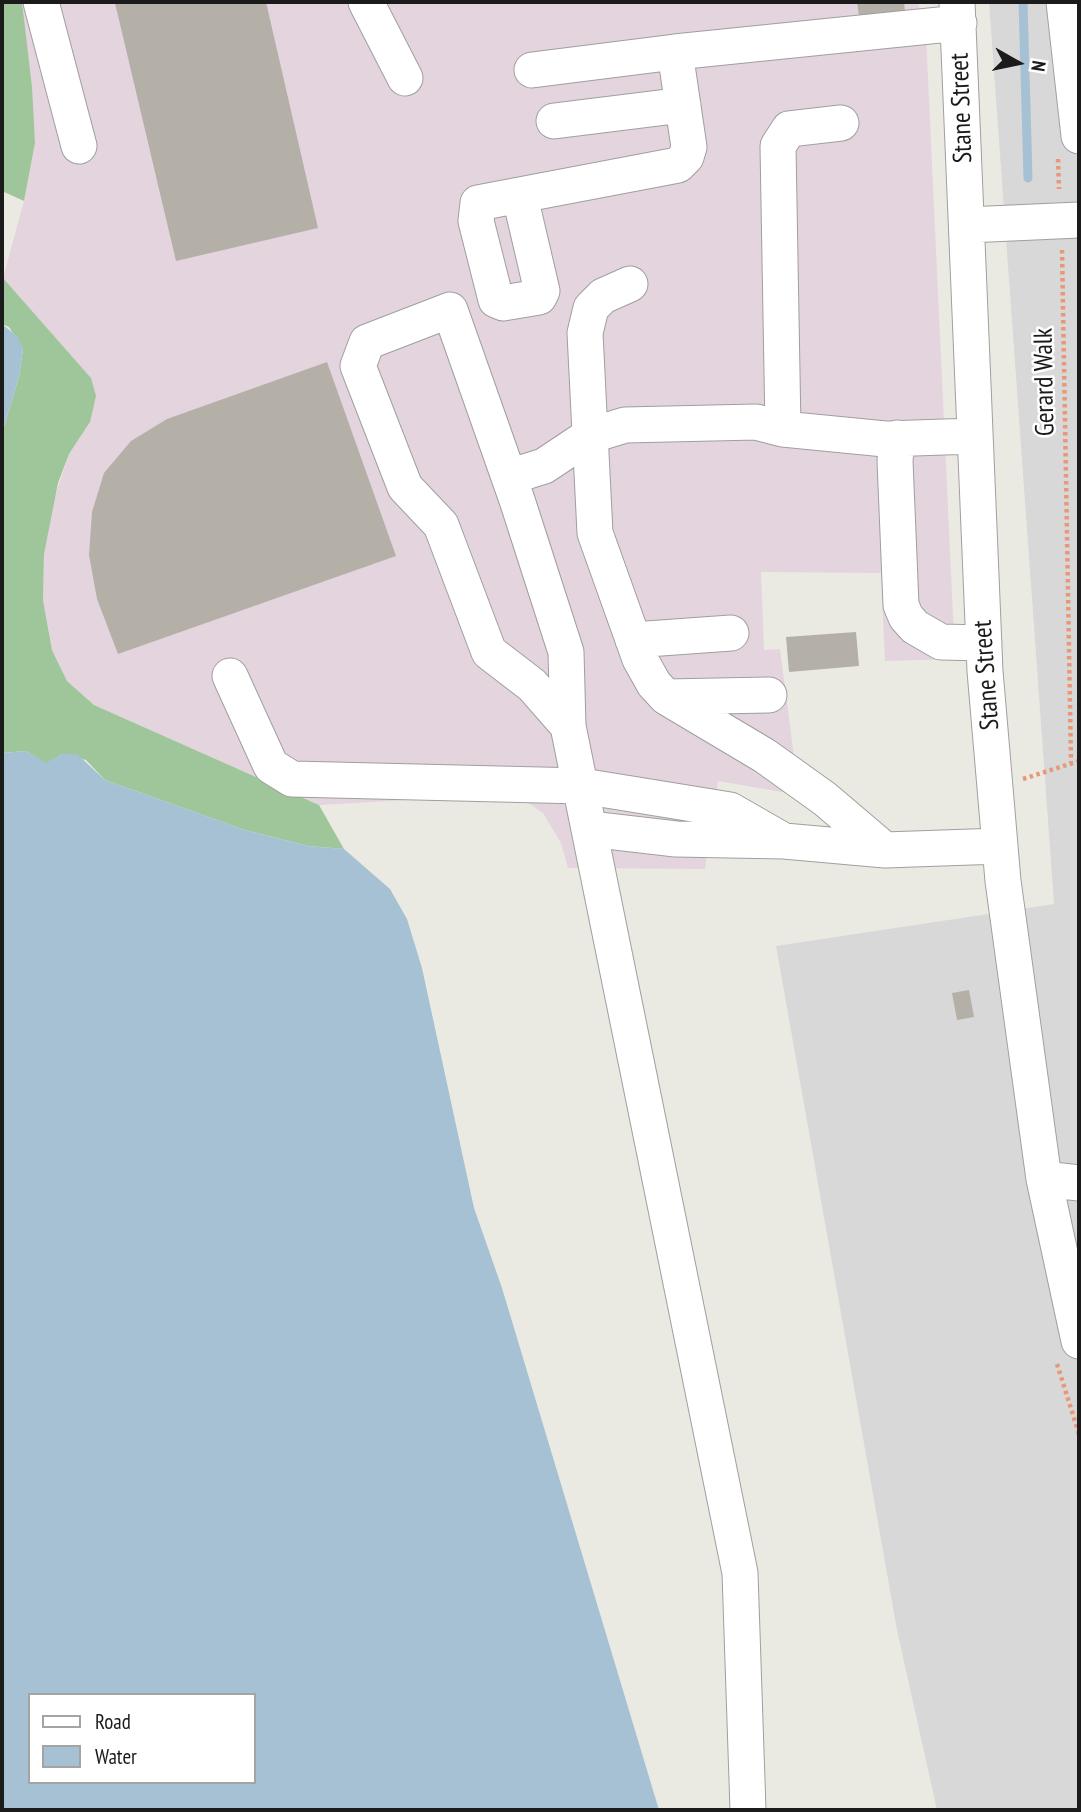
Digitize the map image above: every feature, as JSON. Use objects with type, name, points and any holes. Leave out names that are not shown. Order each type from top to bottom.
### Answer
[{"type":"street","points":[[41,2],[79,146]]},
{"type":"street","points":[[366,2],[405,78]]},
{"type":"street","points":[[1063,2],[1069,146]]},
{"type":"street","points":[[532,70],[958,12]]},
{"type":"street","name":"Stane Street","points":[[958,12],[984,643],[1000,846],[1044,1179],[1079,1341]]},
{"type":"street","points":[[520,197],[678,165],[686,157],[689,147],[675,52]]},
{"type":"street","points":[[554,121],[683,105]]},
{"type":"street","points":[[783,429],[778,146],[789,129],[841,123]]},
{"type":"street","points":[[967,225],[1070,221]]},
{"type":"street","points":[[630,284],[603,296],[591,308],[584,333],[595,533],[632,640],[654,684],[666,697],[765,756],[825,799],[885,850]]},
{"type":"street","points":[[568,726],[532,685],[489,652],[441,525],[405,487],[358,366],[367,342],[450,310],[509,477],[566,652],[568,726],[740,1573],[747,1810]]},
{"type":"street","points":[[509,477],[544,466],[589,436],[625,425],[756,422],[783,429],[897,438],[974,436]]},
{"type":"street","points":[[897,438],[895,461],[901,605],[906,617],[915,627],[941,642],[984,643]]},
{"type":"street","points":[[632,640],[731,633]]},
{"type":"street","points":[[230,676],[271,766],[292,779],[582,786],[730,810],[783,841]]},
{"type":"street","points":[[666,697],[769,695]]},
{"type":"street","points":[[590,829],[722,842],[783,841],[885,850],[1000,846]]},
{"type":"street","points":[[1044,1179],[1079,1183]]},
{"type":"path","name":"Gerard Walk","points":[[1069,146],[1072,762]]},
{"type":"shaded area","points":[[22,2],[918,2],[926,35],[955,659],[885,661],[881,573],[761,572],[764,650],[780,649],[799,795],[718,781],[705,869],[568,868],[561,843],[543,813],[525,801],[499,795],[319,805],[94,705],[67,681],[52,650],[43,600],[44,554],[51,508],[69,454],[90,422],[91,378],[3,278],[24,201],[35,143]]},
{"type":"shaded area","points":[[989,2],[1079,2],[1079,1810],[937,1810],[897,1630],[776,946],[1054,904]]},
{"type":"green space","points":[[2,2],[22,2],[32,87],[35,143],[24,201],[2,191]]},
{"type":"green space","points":[[2,256],[3,278],[91,378],[96,396],[90,422],[69,454],[58,483],[44,554],[43,600],[52,650],[67,681],[94,705],[319,805],[344,849],[308,846],[245,830],[105,780],[86,760],[62,754],[46,764],[26,751],[2,753],[2,433],[19,377],[23,349],[9,327],[2,324]]},
{"type":"water","points":[[2,324],[18,337],[23,349],[19,377],[2,433]]},
{"type":"water","points":[[26,751],[46,763],[62,754],[77,754],[105,780],[245,830],[308,846],[344,849],[390,889],[407,919],[422,968],[474,1208],[502,1288],[659,1810],[2,1810],[2,753]]},
{"type":"building","points":[[266,2],[318,228],[176,261],[115,3]]},
{"type":"building","points":[[857,2],[904,2],[905,12],[859,16]]},
{"type":"building","points":[[327,362],[396,556],[118,654],[97,599],[89,555],[92,512],[104,473],[131,441],[167,419]]},
{"type":"building","points":[[856,632],[859,666],[789,672],[786,637]]},
{"type":"building","points":[[969,990],[974,1017],[957,1020],[952,993]]},
{"type":"waterway","points":[[1023,2],[1028,178]]}]
